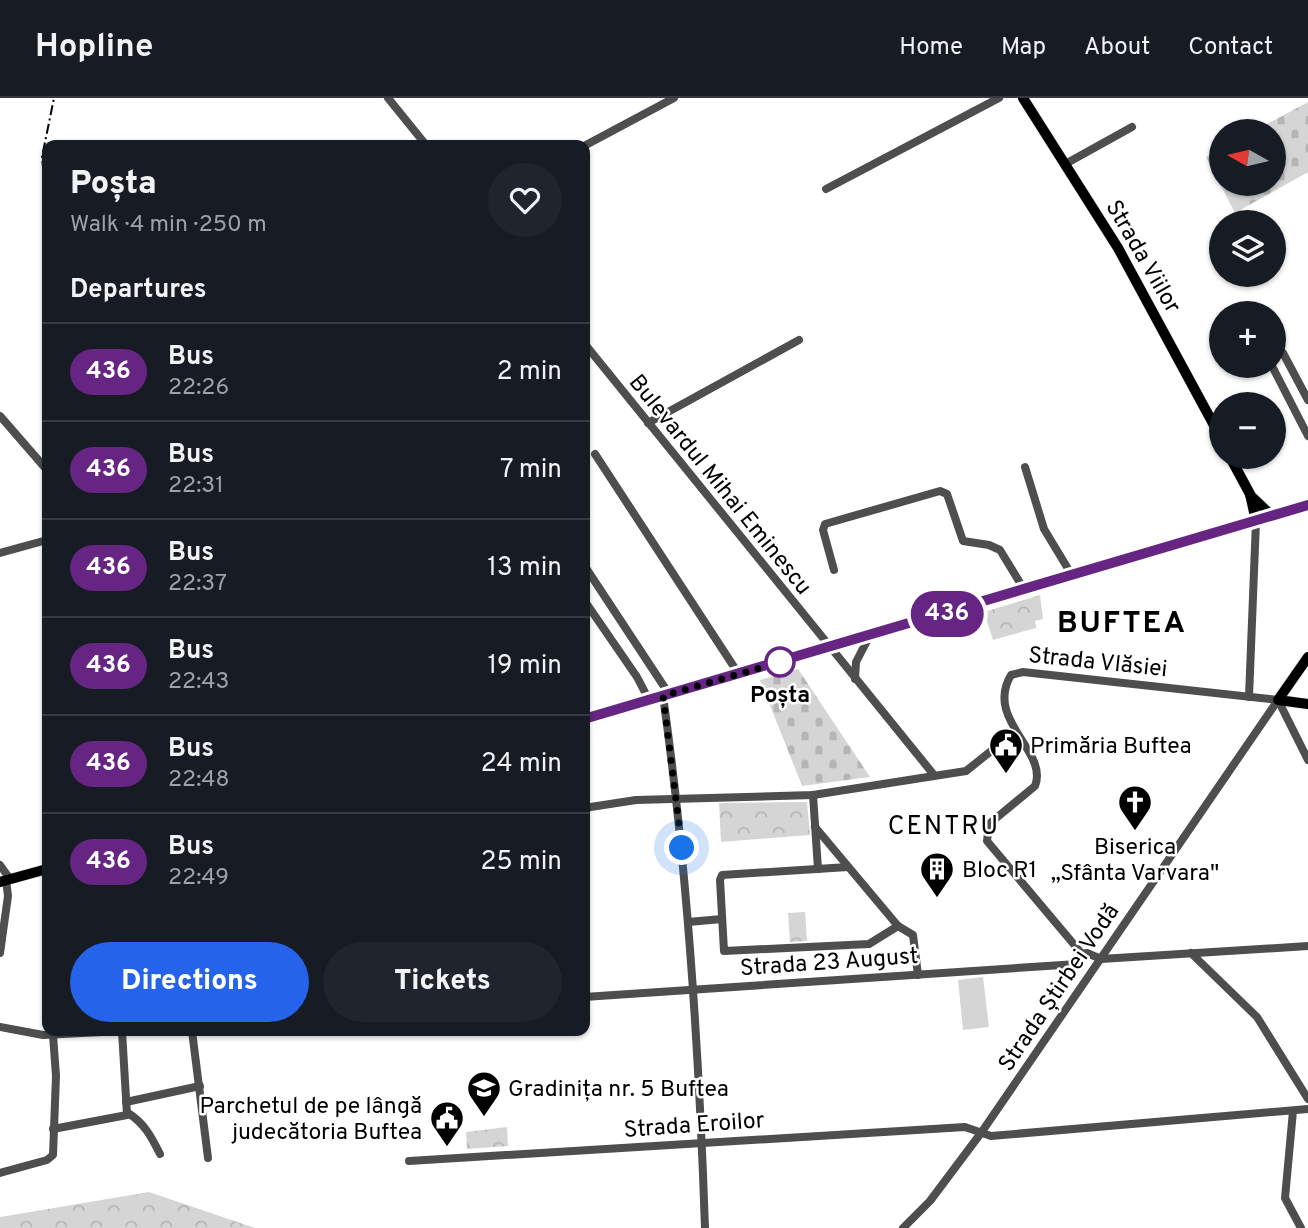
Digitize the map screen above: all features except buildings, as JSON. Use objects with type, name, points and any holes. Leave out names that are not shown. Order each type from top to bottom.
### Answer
[{"type":"main road","name":"Strada Viilor","points":[[1023,98],[1067,163],[1159,319],[1209,415]]},
{"type":"main road","points":[[1236,469],[1250,495],[1256,521]]},
{"type":"main road","points":[[1250,495],[1272,516]]},
{"type":"main road","points":[[590,717],[1073,577],[1308,505]]},
{"type":"main road","name":"Strada Știrbei Vodă","points":[[1278,700],[1308,657]]},
{"type":"main road","name":"Strada Vlăsiei","points":[[1278,700],[1308,704]]},
{"type":"main road","points":[[5,880],[42,870]]},
{"type":"street","points":[[388,98],[422,140]]},
{"type":"street","points":[[590,143],[674,98]]},
{"type":"street","points":[[826,189],[999,98]]},
{"type":"street","points":[[1067,163],[1132,127]]},
{"type":"street","points":[[648,423],[799,340]]},
{"type":"street","name":"Bulevardul Mihai Eminescu","points":[[590,351],[828,648],[934,775]]},
{"type":"street","points":[[1286,359],[1308,400]]},
{"type":"street","points":[[1278,378],[1308,436]]},
{"type":"street","points":[[0,416],[42,464]]},
{"type":"street","points":[[595,454],[738,673]]},
{"type":"street","points":[[1026,467],[1044,529],[1073,577]]},
{"type":"street","points":[[834,570],[823,530],[825,524],[940,491],[947,494],[963,541],[989,545],[1000,550],[1025,591]]},
{"type":"street","points":[[1249,697],[1256,521]]},
{"type":"street","points":[[0,553],[42,541]]},
{"type":"street","points":[[590,575],[666,695],[678,798],[693,990],[703,1142],[705,1228]]},
{"type":"street","points":[[590,609],[637,677],[649,700]]},
{"type":"street","points":[[855,679],[859,654],[869,637]]},
{"type":"street","name":"Strada Vlăsiei","points":[[1082,954],[987,841],[987,828],[998,815],[1037,783],[1034,762],[1015,732],[1004,700],[1008,678],[1018,671],[1278,700]]},
{"type":"street","points":[[1278,700],[1308,761]]},
{"type":"street","name":"Strada Știrbei Vodă","points":[[903,1228],[930,1201],[981,1133],[1278,700]]},
{"type":"street","points":[[590,807],[616,802],[678,798],[813,795],[966,771],[1015,732]]},
{"type":"street","points":[[813,795],[818,869]]},
{"type":"street","points":[[815,827],[898,926],[914,935],[918,975]]},
{"type":"street","points":[[0,865],[8,896],[0,953]]},
{"type":"street","points":[[848,867],[722,875],[724,949],[728,953],[869,944],[898,926]]},
{"type":"street","points":[[688,922],[722,919]]},
{"type":"street","points":[[1088,976],[1077,964],[1082,954],[1087,953],[1101,959],[1308,946]]},
{"type":"street","points":[[1191,953],[1257,1017],[1308,1099]]},
{"type":"street","name":"Strada 23 August","points":[[590,997],[1077,964]]},
{"type":"street","points":[[0,1027],[42,1035]]},
{"type":"street","points":[[0,1173],[51,1158],[56,1076],[53,1036]]},
{"type":"street","points":[[122,1036],[128,1113]]},
{"type":"street","points":[[193,1036],[208,1158]]},
{"type":"street","points":[[126,1102],[200,1086]]},
{"type":"street","name":"Strada Eroilor","points":[[409,1161],[965,1127],[991,1136],[1308,1109]]},
{"type":"street","points":[[1293,1111],[1285,1198],[1301,1228]]},
{"type":"street","points":[[53,1129],[128,1113],[139,1119],[150,1133],[160,1154]]},
{"type":"green space","points":[[1308,102],[1308,172],[1286,184],[1286,119],[1276,119]]},
{"type":"green space","points":[[1226,196],[1265,196],[1240,210],[1233,210]]},
{"type":"green space","points":[[1040,595],[1043,619],[1035,621],[1036,628],[993,640],[984,612]]},
{"type":"green space","points":[[798,669],[870,777],[802,786],[760,680]]},
{"type":"green space","points":[[807,802],[810,835],[721,842],[719,803]]},
{"type":"green space","points":[[805,912],[807,941],[790,942],[788,913]]},
{"type":"green space","points":[[983,977],[989,1027],[963,1030],[958,980]]},
{"type":"green space","points":[[507,1127],[508,1146],[467,1149],[466,1132]]},
{"type":"green space","points":[[149,1192],[255,1228],[0,1228],[0,1217]]},
{"type":"railway","points":[[45,140],[54,98]]},
{"type":"bus line","name":"436","points":[[590,717],[1049,584],[1308,505]]},
{"type":"place","name":"Poșta","points":[[780,662]]},
{"type":"place","name":"Primăria Buftea","points":[[1006,775]]},
{"type":"place","name":"Biserica „Sfânta Varvara\"","points":[[1135,832]]},
{"type":"place","name":"Bloc R1","points":[[937,899]]},
{"type":"place","name":"Gradinița nr. 5 Buftea","points":[[484,1118]]},
{"type":"place","name":"Parchetul de pe lângă judecătoria Buftea","points":[[447,1148]]},
{"type":"district","name":"BUFTEA","points":[[1122,622]]},
{"type":"district","name":"CENTRU","points":[[944,825]]},
{"type":"route","points":[[682,848],[678,798],[663,696],[780,662]]}]
